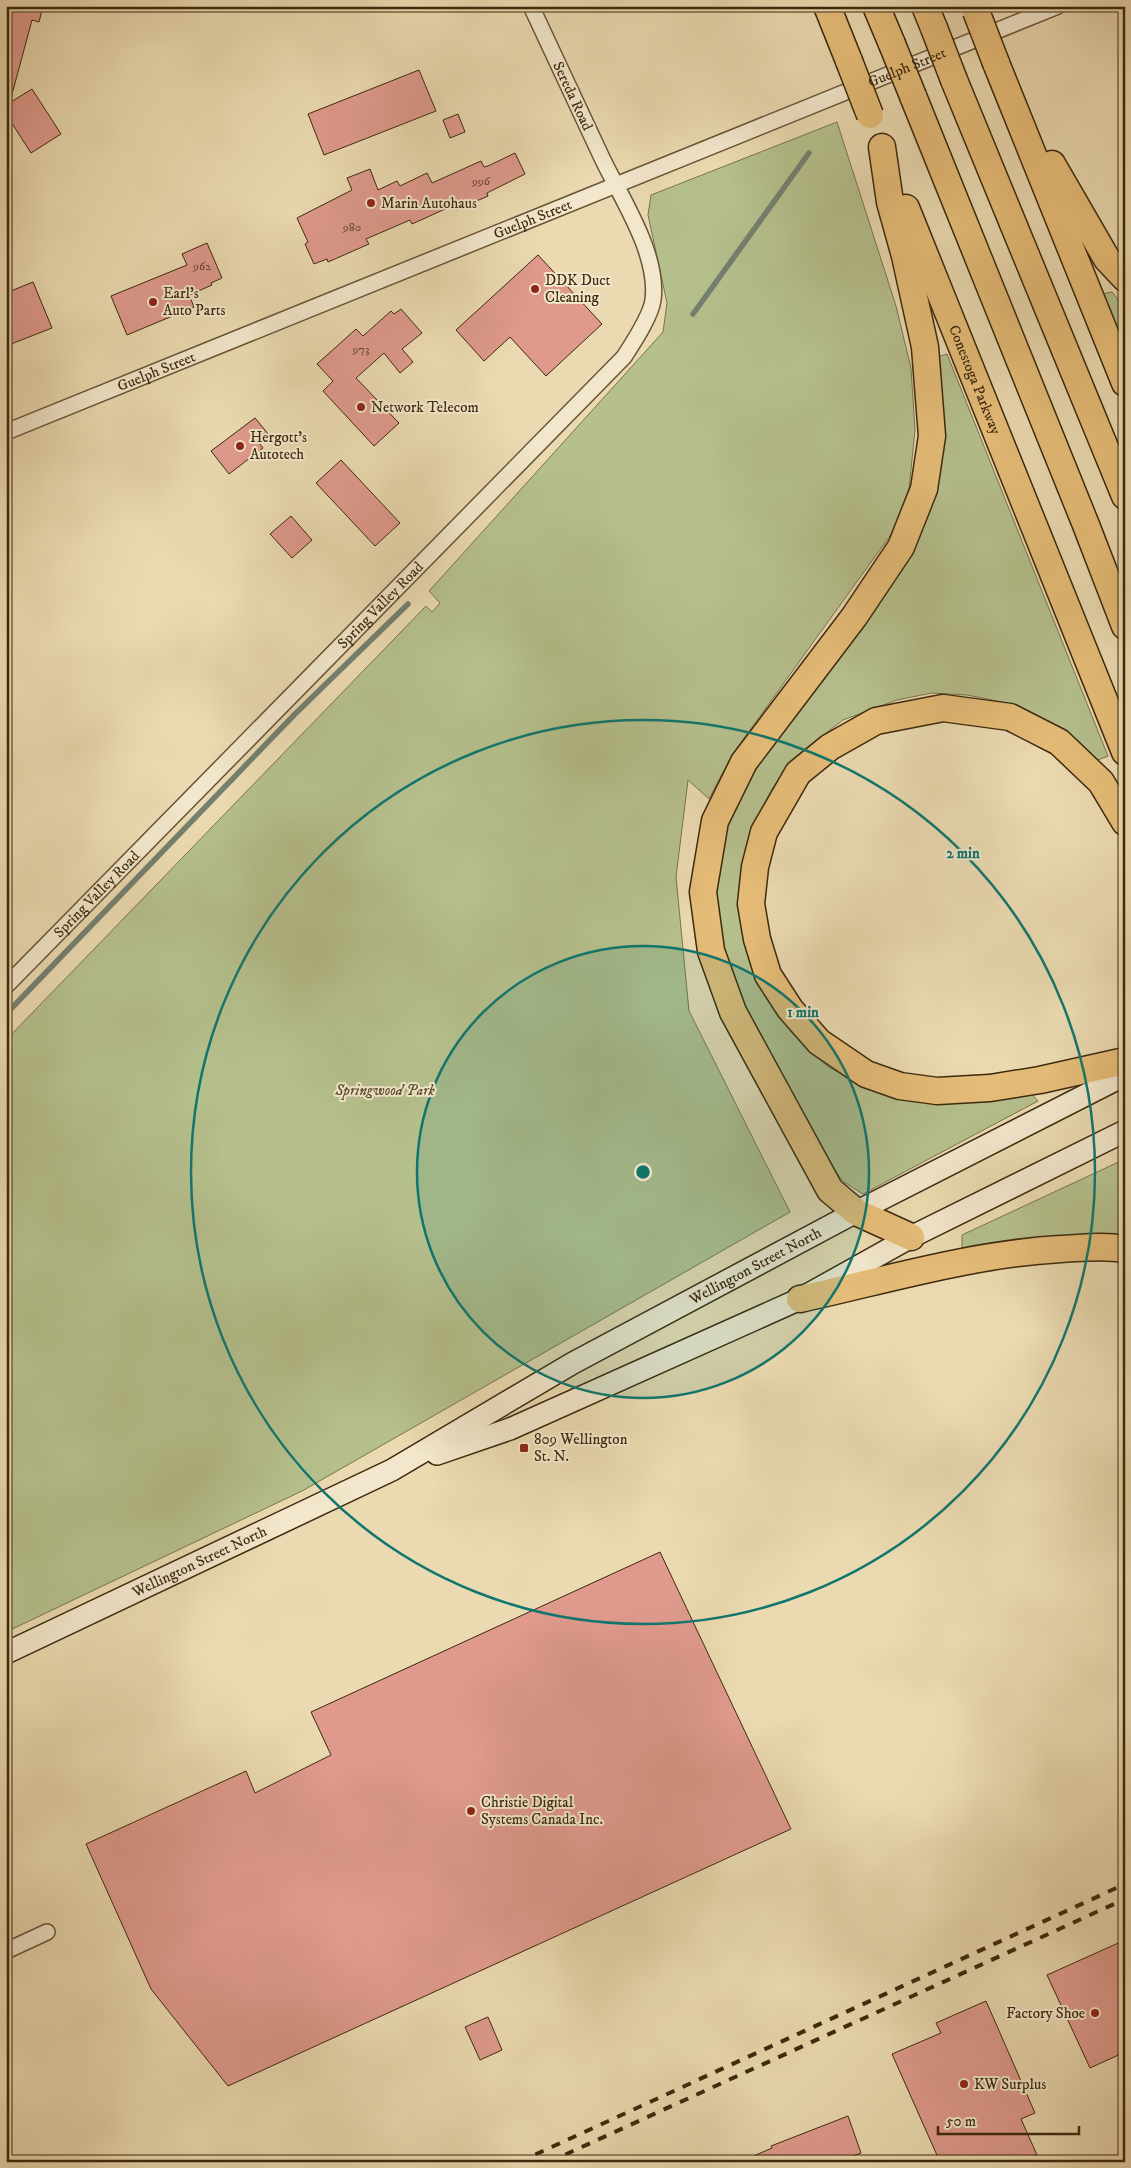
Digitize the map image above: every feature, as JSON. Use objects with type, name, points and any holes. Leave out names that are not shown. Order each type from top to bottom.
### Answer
[{"type":"highway","name":"Conestoga Parkway","points":[[828,6],[882,147],[1125,752]]},
{"type":"highway","points":[[876,6],[1125,626]]},
{"type":"highway","points":[[975,9],[1125,383]]},
{"type":"highway","points":[[930,17],[954,80],[1125,496]]},
{"type":"highway","points":[[1002,74],[1107,259],[1125,278]]},
{"type":"highway","points":[[882,147],[890,202],[905,256],[925,347],[932,436],[924,489],[901,547],[854,617],[744,762],[715,821],[703,892],[711,951],[733,1012],[830,1190],[856,1212],[911,1237]]},
{"type":"highway","points":[[1125,822],[1101,782],[1059,742],[1010,717],[943,708],[876,721],[830,747],[798,773],[764,832],[754,867],[751,904],[757,939],[768,975],[790,1009],[819,1042],[866,1074],[900,1086],[946,1090],[990,1088],[1031,1082],[1125,1061]]},
{"type":"highway","points":[[800,1299],[944,1264],[1026,1252],[1109,1246],[1125,1249]]},
{"type":"street","name":"Sereda Road","points":[[531,6],[616,186]]},
{"type":"street","name":"Guelph Street","points":[[6,432],[1058,6]]},
{"type":"street","name":"Spring Valley Road","points":[[6,986],[624,357],[641,330],[653,300],[651,267],[636,223],[616,186]]},
{"type":"street","name":"Wellington Street North","points":[[6,1653],[392,1470],[573,1363],[856,1212],[1125,1075]]},
{"type":"street","name":"Wellington Street North","points":[[392,1470],[510,1429],[800,1299],[911,1237],[1125,1131]]},
{"type":"street","points":[[6,1951],[47,1932]]},
{"type":"green space","name":"Springwood Park","points":[[837,122],[896,306],[911,368],[915,430],[909,489],[892,533],[732,755],[709,799],[688,780],[676,877],[689,1011],[790,1212],[302,1491],[6,1632],[6,1040],[426,606],[432,612],[440,603],[429,591],[663,332],[667,303],[648,215],[651,195]]},
{"type":"green space","points":[[1112,292],[1125,308],[1125,364],[1097,295]]},
{"type":"green space","points":[[947,354],[1108,756],[1098,760],[1063,733],[1036,716],[1002,702],[967,695],[932,693],[897,700],[843,720],[794,758],[772,789],[752,827],[741,902],[746,947],[765,996],[792,1033],[827,1066],[863,1086],[1028,1090],[1038,1101],[863,1194],[844,1182],[828,1163],[726,972],[713,890],[720,841],[744,782],[917,532],[934,358]]},
{"type":"green space","points":[[1125,1159],[1125,1236],[962,1251],[962,1235]]},
{"type":"building","points":[[6,6],[43,6],[39,22],[32,20],[11,98],[6,97]]},
{"type":"building","points":[[419,70],[436,111],[324,155],[308,114]]},
{"type":"building","points":[[32,89],[61,134],[31,153],[6,114],[6,105]]},
{"type":"building","points":[[458,114],[465,132],[450,138],[443,120]]},
{"type":"building","points":[[515,153],[525,174],[487,193],[488,196],[456,210],[454,205],[412,224],[410,220],[366,239],[369,244],[328,262],[327,259],[314,264],[305,244],[308,242],[297,218],[352,190],[347,178],[370,169],[378,190],[397,181],[400,186],[427,173],[432,183],[481,161],[484,167]]},
{"type":"building","name":"Earl's Auto Parts","points":[[207,243],[222,278],[211,283],[212,285],[189,295],[194,307],[127,335],[111,296],[187,265],[182,254]]},
{"type":"building","name":"DDK Duct Cleaning","points":[[538,255],[602,324],[546,376],[510,337],[484,361],[456,330]]},
{"type":"building","points":[[33,282],[52,328],[6,346],[6,293]]},
{"type":"building","points":[[401,309],[422,333],[402,349],[413,362],[400,373],[384,353],[356,378],[399,423],[374,446],[323,391],[333,381],[317,364],[356,329],[363,336],[391,311],[394,314]]},
{"type":"building","name":"Hergott's Autotech","points":[[255,418],[269,435],[259,443],[263,448],[229,474],[211,451]]},
{"type":"building","points":[[341,460],[400,523],[375,546],[316,483]]},
{"type":"building","points":[[291,516],[312,540],[292,558],[270,534]]},
{"type":"building","name":"Christie Digital Systems Canada Inc.","points":[[660,1552],[791,1829],[228,2086],[151,1989],[86,1844],[246,1771],[255,1793],[331,1755],[311,1712]]},
{"type":"building","name":"Factory Shoe","points":[[1125,1940],[1125,2052],[1090,2068],[1047,1975]]},
{"type":"building","name":"KW Surplus","points":[[986,2001],[1035,2113],[1021,2119],[1037,2155],[1020,2162],[940,2162],[892,2054],[941,2033],[936,2023]]},
{"type":"building","points":[[488,2017],[502,2050],[480,2060],[465,2027]]},
{"type":"building","points":[[848,2116],[861,2153],[839,2162],[740,2162],[772,2148],[771,2146]]},
{"type":"waterway","points":[[693,314],[809,153]]},
{"type":"waterway","points":[[6,1014],[295,714],[408,604]]},
{"type":"railway","points":[[519,2162],[1125,1884]]},
{"type":"railway","points":[[549,2162],[1125,1899]]},
{"type":"place","name":"Marin Autohaus","points":[[371,203]]},
{"type":"place","name":"DDK Duct Cleaning","points":[[535,289]]},
{"type":"place","name":"Earl's Auto Parts","points":[[153,302]]},
{"type":"place","name":"Network Telecom","points":[[361,407]]},
{"type":"place","name":"Hergott's Autotech","points":[[240,446]]},
{"type":"place","name":"809 Wellington St. N.","points":[[524,1448]]},
{"type":"place","name":"Christie Digital Systems Canada Inc.","points":[[471,1811]]},
{"type":"place","name":"Factory Shoe","points":[[1095,2013]]},
{"type":"place","name":"KW Surplus","points":[[964,2084]]}]
